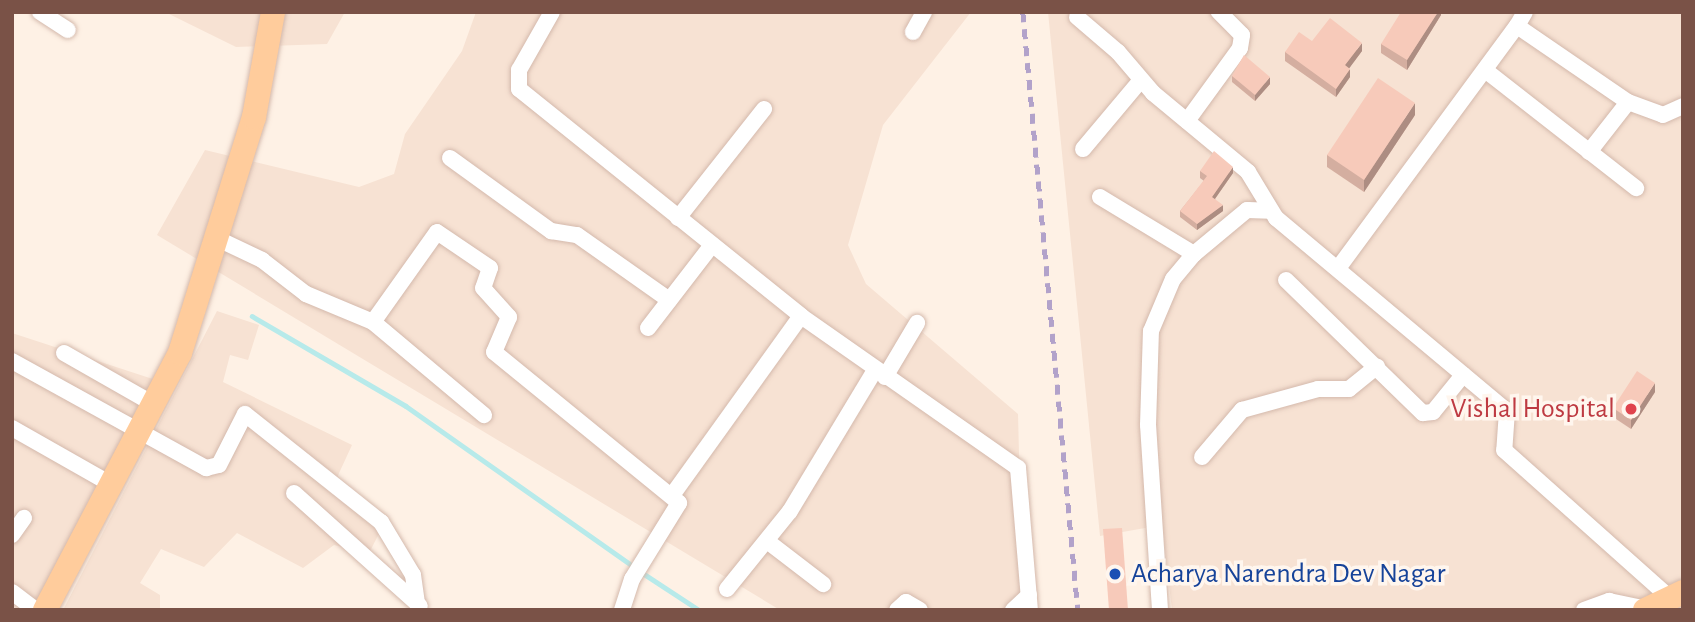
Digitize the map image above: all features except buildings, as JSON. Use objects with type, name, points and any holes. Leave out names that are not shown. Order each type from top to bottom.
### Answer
[{"type":"main road","points":[[45,610],[114,486],[155,405],[218,239],[254,117],[273,12]]},
{"type":"main road","points":[[1646,610],[1676,595]]},
{"type":"street","points":[[40,12],[68,30]]},
{"type":"street","points":[[552,12],[519,69],[519,89],[802,316],[1018,468],[1029,602],[1013,610]]},
{"type":"street","points":[[913,32],[924,12]]},
{"type":"street","points":[[1187,121],[1240,48],[1242,35],[1219,12]]},
{"type":"street","points":[[1077,18],[1118,52],[1140,82],[1255,179],[1270,211],[1507,411],[1504,450],[1676,595]]},
{"type":"street","points":[[1339,267],[1521,19],[1628,102],[1663,115],[1683,106]]},
{"type":"street","points":[[1485,70],[1636,188]]},
{"type":"street","points":[[1083,149],[1140,82]]},
{"type":"street","points":[[1589,152],[1628,102]]},
{"type":"street","points":[[678,218],[764,108]]},
{"type":"street","points":[[450,158],[551,230],[577,234],[669,300]]},
{"type":"street","points":[[1100,197],[1194,254]]},
{"type":"street","points":[[1160,610],[1149,347],[1162,301],[1194,254],[1247,210],[1270,211]]},
{"type":"street","points":[[373,322],[432,237],[443,232],[490,268],[483,288],[508,311],[494,352],[673,494],[680,511],[632,579],[622,610]]},
{"type":"street","points":[[218,239],[262,260],[306,295],[373,322],[484,415]]},
{"type":"street","points":[[648,328],[712,245]]},
{"type":"street","points":[[1286,280],[1428,415],[1463,375]]},
{"type":"street","points":[[673,494],[802,316]]},
{"type":"street","points":[[727,589],[767,541],[880,373],[917,323]]},
{"type":"street","points":[[64,353],[155,405]]},
{"type":"street","points":[[12,361],[214,469],[245,414],[381,522],[413,575],[420,607]]},
{"type":"street","points":[[1202,457],[1242,410],[1318,389],[1349,389],[1377,366]]},
{"type":"street","points":[[12,428],[114,486]]},
{"type":"street","points":[[294,493],[420,607]]},
{"type":"street","points":[[12,536],[24,518]]},
{"type":"street","points":[[767,541],[823,584]]},
{"type":"street","points":[[12,592],[36,610]]},
{"type":"street","points":[[1584,610],[1609,601],[1646,610]]},
{"type":"street","points":[[897,610],[906,602],[920,610]]},
{"type":"shaded area","points":[[165,12],[345,12],[327,44],[236,47]]},
{"type":"shaded area","points":[[476,12],[971,12],[883,125],[848,245],[866,284],[1018,414],[1023,610],[780,610],[157,235],[205,150],[359,187],[394,174],[405,134],[462,51]]},
{"type":"shaded area","points":[[1048,12],[1683,12],[1683,582],[1621,610],[1172,610],[1162,525],[1100,536]]},
{"type":"shaded area","points":[[217,311],[259,325],[248,360],[230,355],[223,382],[352,445],[334,484],[384,524],[369,553],[334,545],[303,568],[237,533],[204,567],[161,549],[140,583],[160,595],[160,610],[63,610]]},
{"type":"shaded area","points":[[12,333],[165,383],[44,610],[12,610]]},
{"type":"waterway","points":[[252,316],[406,406],[634,567]]},
{"type":"waterway","points":[[641,572],[699,610]]},
{"type":"railway","points":[[1023,12],[1078,610]]},
{"type":"place","name":"Vishal Hospital","points":[[1631,409]]},
{"type":"place","name":"Acharya Narendra Dev Nagar","points":[[1115,574]]}]
